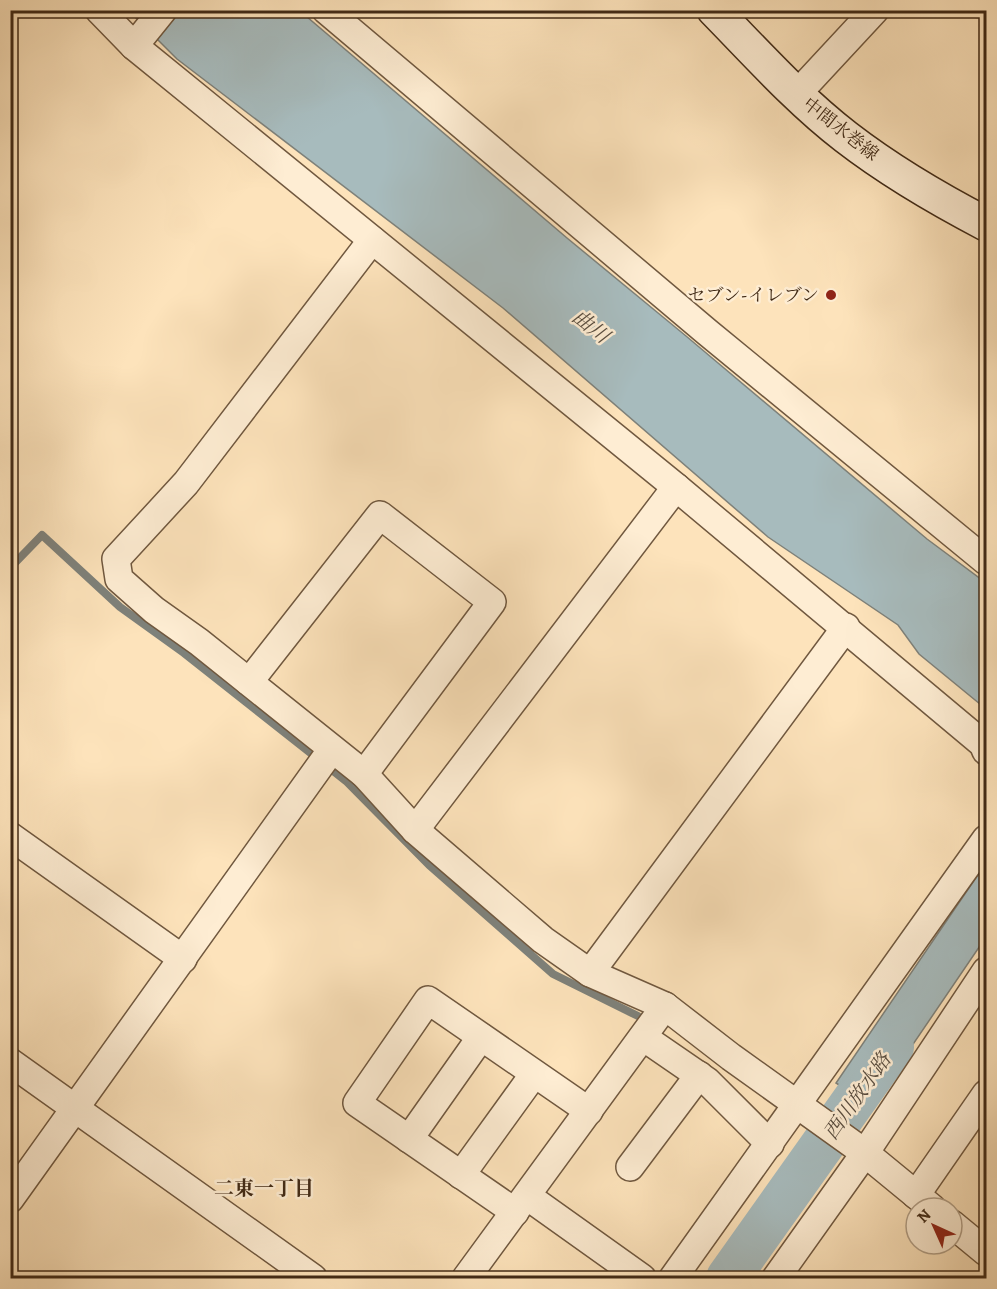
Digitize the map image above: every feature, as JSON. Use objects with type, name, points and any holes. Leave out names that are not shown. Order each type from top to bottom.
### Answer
[{"type":"main road","name":"中間水巻線","points":[[714,10],[797,94],[847,137],[928,193],[987,224]]},
{"type":"street","points":[[99,10],[140,39],[372,240],[846,627],[983,744],[987,751]]},
{"type":"street","points":[[140,39],[163,10]]},
{"type":"street","points":[[326,10],[707,332],[987,561]]},
{"type":"street","points":[[797,94],[875,10]]},
{"type":"street","points":[[372,240],[186,483],[116,559],[119,579],[154,610],[200,642],[364,774],[415,830],[543,940],[590,973],[665,1006],[731,1057],[860,1150],[917,1196]]},
{"type":"street","points":[[415,830],[676,487]]},
{"type":"street","points":[[249,682],[380,515],[492,602],[364,774]]},
{"type":"street","points":[[590,973],[846,627]]},
{"type":"street","points":[[10,1199],[332,748]]},
{"type":"street","points":[[10,836],[183,959]]},
{"type":"street","points":[[673,1278],[770,1144],[806,1110],[987,838]]},
{"type":"street","points":[[776,1278],[860,1150],[987,971]]},
{"type":"street","points":[[589,1111],[428,1000],[357,1103],[461,1175],[521,1204],[642,1278]]},
{"type":"street","points":[[466,1278],[665,1006]]},
{"type":"street","points":[[409,1139],[482,1037]]},
{"type":"street","points":[[643,1037],[707,1081],[770,1144]]},
{"type":"street","points":[[10,1062],[313,1278]]},
{"type":"street","points":[[461,1175],[534,1074]]},
{"type":"street","points":[[630,1167],[699,1075]]},
{"type":"street","points":[[928,1196],[987,1094]]},
{"type":"street","points":[[964,1234],[987,1252]]},
{"type":"lane","points":[[975,10],[987,11]]},
{"type":"water","name":"曲川","points":[[129,11],[300,11],[927,539],[986,583],[986,709],[919,654],[898,625],[768,537],[503,308],[177,59]]},
{"type":"water","points":[[986,863],[986,937],[871,1106],[836,1083]]},
{"type":"waterway","points":[[10,568],[42,535],[120,607],[184,653],[346,781],[429,865],[553,974],[638,1016]]},
{"type":"waterway","name":"西川放水路","points":[[728,1278],[892,1047]]},
{"type":"place","name":"セブン-イレブン","points":[[831,295]]},
{"type":"district","name":"二東一丁目","points":[[264,1188]]}]
